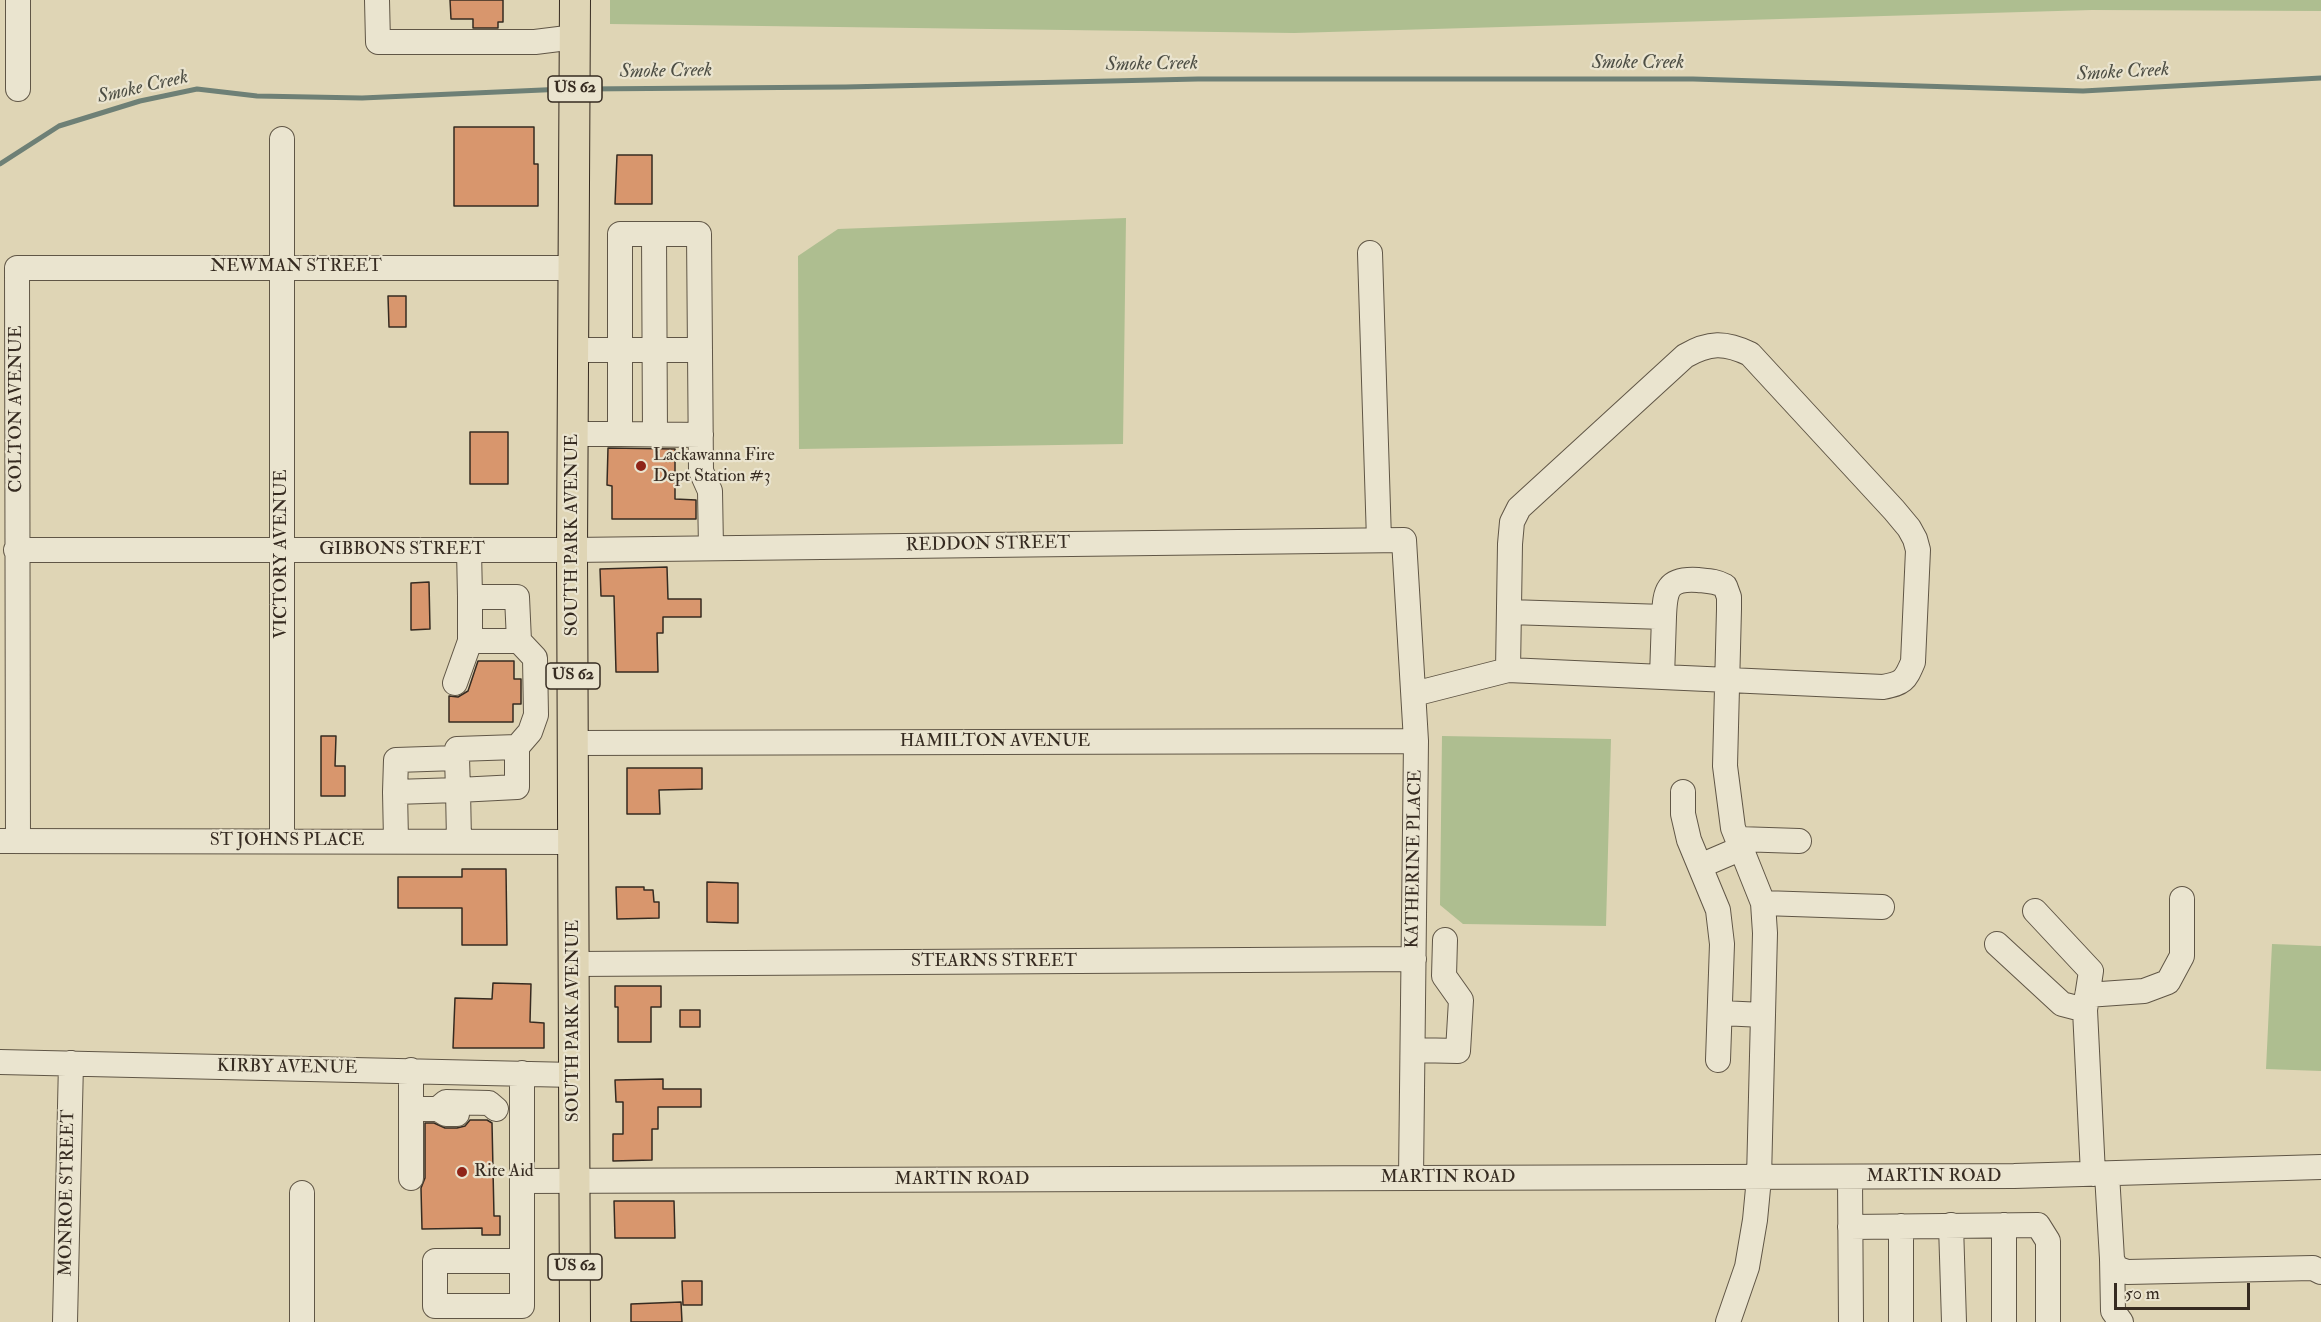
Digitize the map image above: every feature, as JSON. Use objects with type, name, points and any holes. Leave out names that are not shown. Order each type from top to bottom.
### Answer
[{"type":"main road","name":"SOUTH PARK AVENUE","points":[[575,0],[573,350],[575,1322]]},
{"type":"street","points":[[18,0],[18,89]]},
{"type":"street","points":[[377,0],[378,42],[535,42],[575,37]]},
{"type":"street","name":"VICTORY AVENUE","points":[[282,139],[282,841]]},
{"type":"street","points":[[620,434],[620,234],[699,234],[701,471],[710,492],[711,548]]},
{"type":"street","points":[[654,234],[655,435]]},
{"type":"street","points":[[1370,254],[1378,540]]},
{"type":"street","name":"NEWMAN STREET","points":[[17,268],[574,268]]},
{"type":"street","name":"COLTON AVENUE","points":[[9,841],[11,559],[17,268]]},
{"type":"street","points":[[1413,694],[1508,670],[1883,687],[1899,684],[1906,677],[1913,662],[1918,550],[1915,539],[1894,510],[1750,354],[1735,347],[1701,346],[1685,356],[1519,508],[1512,522],[1510,544],[1508,670]]},
{"type":"street","points":[[573,350],[700,350]]},
{"type":"street","points":[[573,434],[701,435]]},
{"type":"street","name":"REDDON STREET","points":[[573,550],[1404,540]]},
{"type":"street","name":"KATHERINE PLACE","points":[[1404,540],[1416,741],[1412,1178]]},
{"type":"street","name":"GIBBONS STREET","points":[[11,559],[282,550],[573,550]]},
{"type":"street","points":[[455,682],[470,641],[469,550]]},
{"type":"street","points":[[1662,677],[1665,596],[1670,586],[1678,581],[1689,579],[1718,581],[1725,586],[1729,597],[1725,766],[1733,828],[1763,903],[1766,933],[1759,1178],[1755,1220],[1747,1267],[1728,1322]]},
{"type":"street","points":[[395,792],[517,787],[517,747],[530,732],[536,715],[535,658],[519,641],[517,597],[470,597]]},
{"type":"street","points":[[1509,612],[1664,616]]},
{"type":"street","points":[[470,641],[519,641]]},
{"type":"street","points":[[535,687],[573,687]]},
{"type":"street","name":"HAMILTON AVENUE","points":[[573,743],[1416,741]]},
{"type":"street","points":[[459,841],[457,748],[517,747]]},
{"type":"street","points":[[396,840],[396,760],[457,758]]},
{"type":"street","points":[[1683,792],[1683,814],[1689,840],[1718,910],[1722,944],[1718,1060]]},
{"type":"street","name":"ST JOHNS PLACE","points":[[9,841],[574,842]]},
{"type":"street","points":[[1700,866],[1740,844],[1799,841]]},
{"type":"street","points":[[1997,944],[2062,1004],[2144,991],[2168,982],[2182,956],[2182,899]]},
{"type":"street","points":[[1763,903],[1882,907]]},
{"type":"street","points":[[2035,911],[2091,971],[2086,1002],[2100,1174],[2112,1259],[2113,1311],[2121,1322]]},
{"type":"street","points":[[1413,1050],[1458,1051],[1461,1000],[1444,976],[1445,940]]},
{"type":"street","name":"STEARNS STREET","points":[[574,964],[1414,959]]},
{"type":"street","points":[[1721,1013],[1763,1015]]},
{"type":"street","name":"KIRBY AVENUE","points":[[0,1062],[574,1075]]},
{"type":"street","name":"MONROE STREET","points":[[65,1322],[70,1063]]},
{"type":"street","points":[[411,1070],[411,1178]]},
{"type":"street","points":[[522,1073],[522,1261]]},
{"type":"street","points":[[456,1112],[446,1102],[489,1102],[496,1109]]},
{"type":"street","points":[[411,1109],[488,1114],[496,1109],[522,1109]]},
{"type":"street","name":"MARTIN ROAD","points":[[523,1181],[1850,1178],[2100,1174],[2321,1167]]},
{"type":"street","points":[[1850,1178],[1851,1322]]},
{"type":"street","points":[[302,1193],[302,1322]]},
{"type":"street","points":[[2004,1225],[2004,1322]]},
{"type":"street","points":[[1850,1227],[2038,1225],[2048,1241],[2048,1322]]},
{"type":"street","points":[[1900,1226],[1901,1322]]},
{"type":"street","points":[[1951,1226],[1954,1322]]},
{"type":"street","points":[[2112,1259],[2116,1268],[2127,1272],[2313,1268],[2321,1272]]},
{"type":"green space","points":[[610,0],[2321,0],[2321,11],[2092,10],[1294,33],[610,24]]},
{"type":"green space","points":[[1126,218],[1123,444],[799,449],[798,256],[838,229]]},
{"type":"green space","points":[[1442,736],[1611,739],[1606,926],[1463,924],[1440,905]]},
{"type":"green space","points":[[2272,944],[2321,946],[2321,1071],[2266,1069]]},
{"type":"building","points":[[450,0],[503,0],[503,22],[498,22],[498,28],[473,28],[473,19],[451,19]]},
{"type":"building","points":[[454,127],[534,127],[534,164],[538,164],[538,206],[454,206]]},
{"type":"building","points":[[617,155],[652,155],[652,204],[615,204]]},
{"type":"building","points":[[388,296],[406,296],[406,327],[389,327]]},
{"type":"building","points":[[470,432],[508,432],[508,484],[470,484]]},
{"type":"building","name":"Lackawanna Fire Dept Station #3","points":[[608,448],[675,449],[675,499],[696,500],[696,519],[612,519],[612,486],[607,485]]},
{"type":"building","points":[[667,567],[668,599],[701,599],[701,617],[663,617],[663,633],[657,633],[658,672],[616,672],[614,596],[601,596],[600,569]]},
{"type":"building","points":[[429,582],[430,629],[411,630],[411,583]]},
{"type":"building","points":[[478,661],[514,661],[514,679],[521,679],[521,704],[513,704],[513,722],[449,722],[449,696],[458,697],[468,691]]},
{"type":"building","points":[[321,736],[336,736],[335,766],[345,766],[345,796],[321,796]]},
{"type":"building","points":[[627,768],[702,768],[702,789],[659,790],[660,814],[627,814]]},
{"type":"building","points":[[462,869],[506,869],[507,945],[462,945],[462,908],[398,908],[398,877],[462,877]]},
{"type":"building","points":[[707,882],[738,883],[738,923],[707,922]]},
{"type":"building","points":[[616,887],[644,887],[644,890],[653,890],[654,902],[659,902],[659,918],[617,919]]},
{"type":"building","points":[[493,983],[531,984],[530,1022],[544,1023],[544,1048],[453,1048],[455,998],[492,999]]},
{"type":"building","points":[[615,986],[661,986],[661,1007],[651,1007],[651,1042],[618,1042],[618,1007],[615,1007]]},
{"type":"building","points":[[680,1010],[700,1010],[700,1027],[680,1027]]},
{"type":"building","points":[[663,1079],[663,1089],[701,1089],[701,1107],[658,1107],[658,1129],[652,1129],[652,1160],[613,1161],[613,1134],[623,1134],[623,1102],[616,1102],[615,1080]]},
{"type":"building","points":[[470,1120],[487,1120],[492,1123],[494,1216],[500,1216],[500,1235],[482,1235],[482,1228],[422,1229],[421,1188],[425,1178],[425,1123],[434,1123],[445,1128],[457,1128],[465,1126]]},
{"type":"building","points":[[614,1201],[674,1201],[675,1238],[615,1238]]},
{"type":"building","points":[[682,1281],[702,1281],[702,1305],[683,1305]]},
{"type":"building","points":[[681,1302],[682,1322],[631,1322],[631,1304]]},
{"type":"waterway","name":"Smoke Creek","points":[[583,89],[845,87],[1198,79],[1693,79],[2083,91],[2321,78]]},
{"type":"waterway","name":"Smoke Creek","points":[[0,164],[59,126],[140,101],[197,89],[257,96],[362,98],[565,89]]},
{"type":"place","name":"Lackawanna Fire Dept Station #3","points":[[641,466]]},
{"type":"place","name":"Rite Aid","points":[[462,1172]]}]
